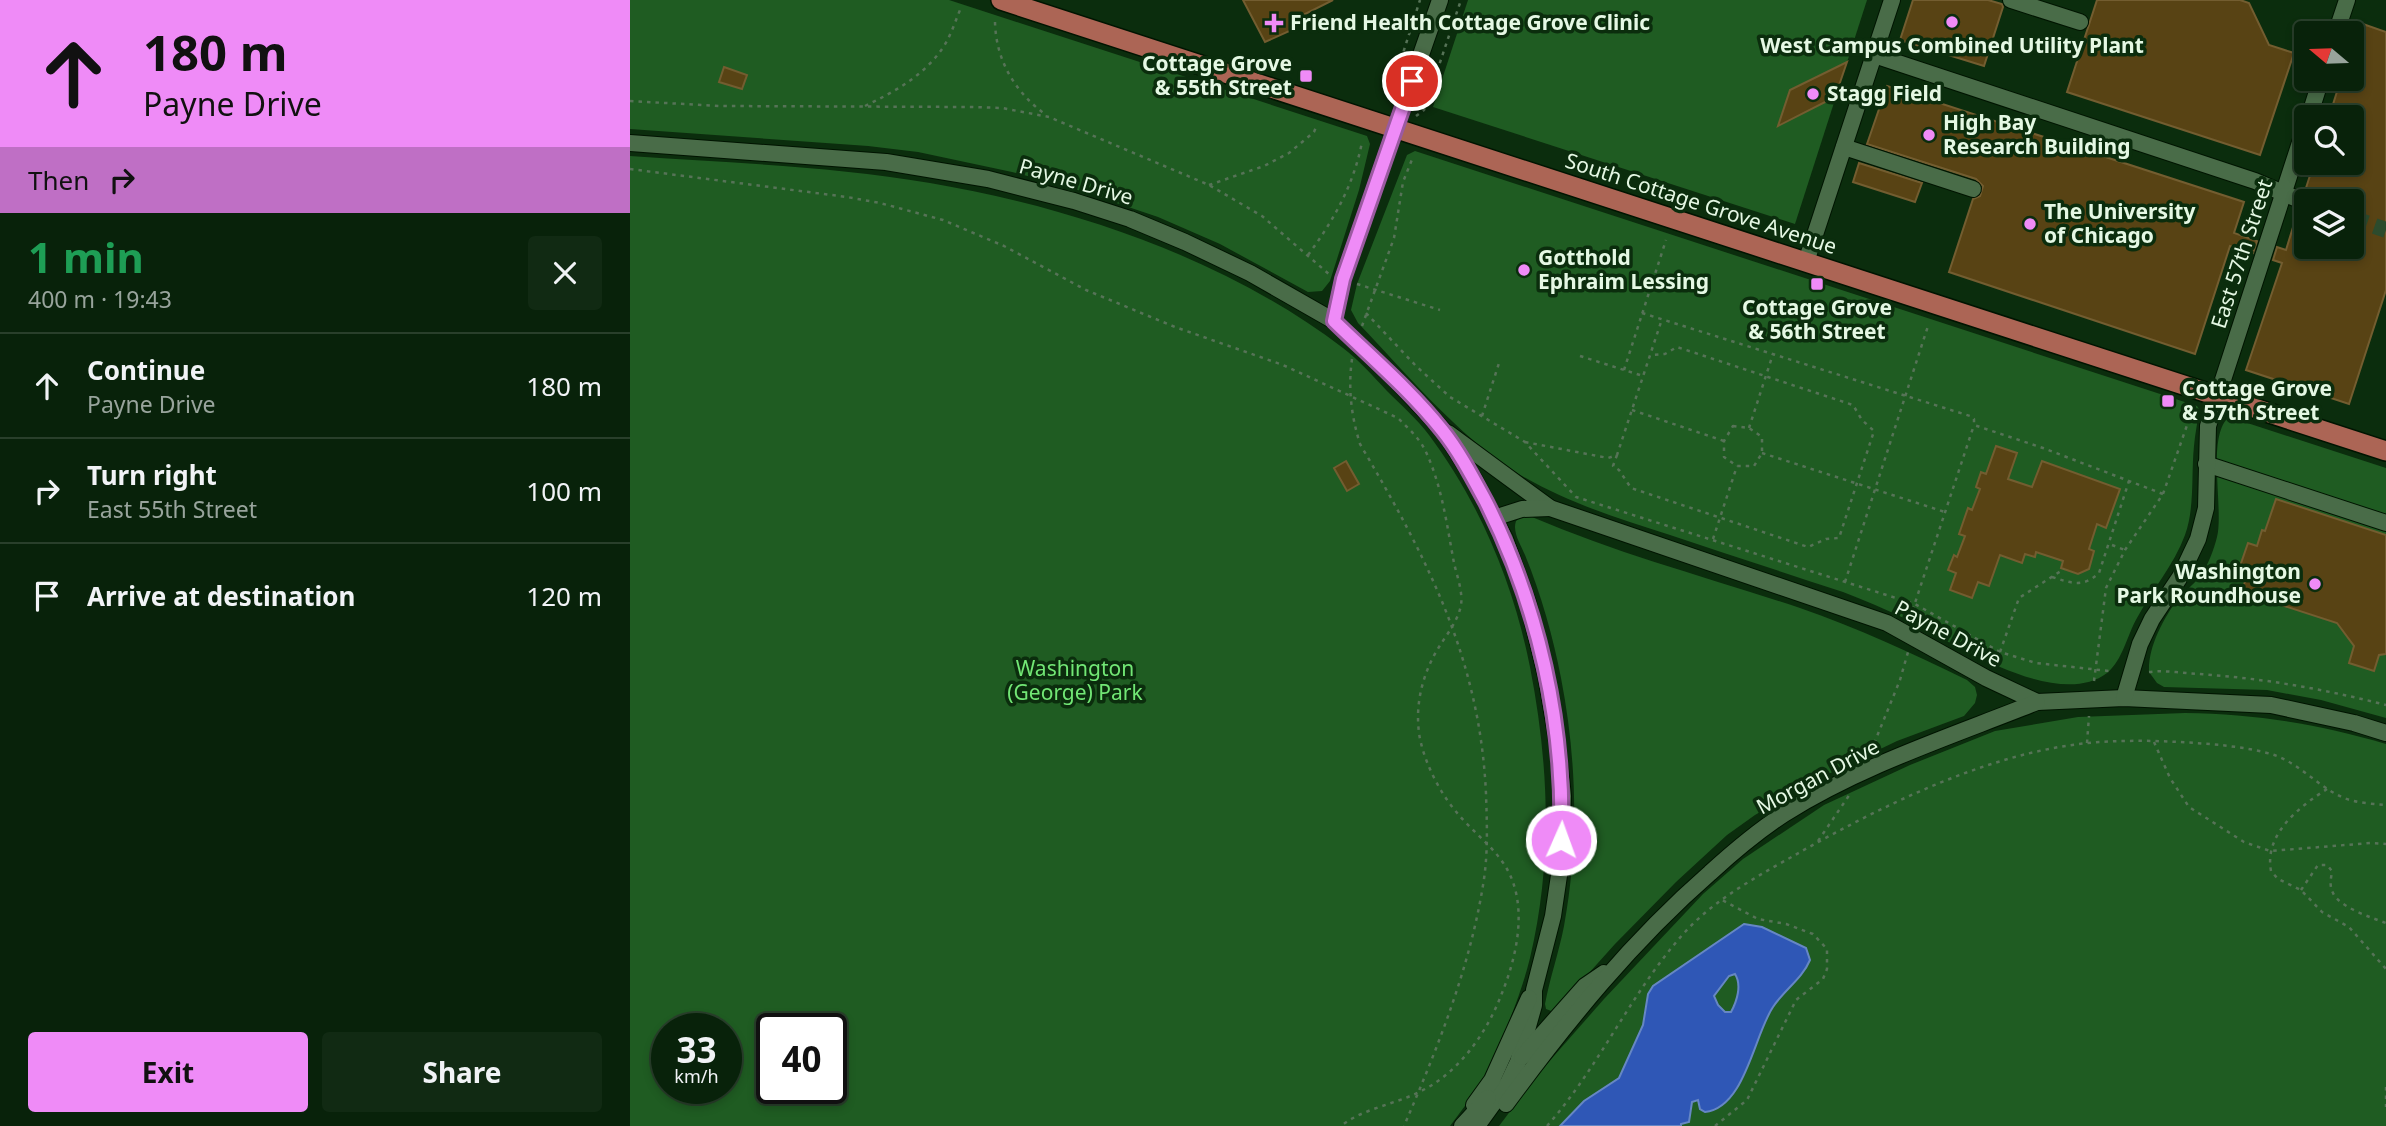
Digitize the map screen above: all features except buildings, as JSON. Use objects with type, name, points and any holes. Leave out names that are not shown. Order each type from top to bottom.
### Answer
[{"type":"main road","name":"South Cottage Grove Avenue","points":[[1001,0],[2386,450]]},
{"type":"street","points":[[1334,321],[1343,279],[1440,0]]},
{"type":"street","points":[[1807,262],[1892,0]]},
{"type":"street","points":[[2011,0],[2080,22]]},
{"type":"street","points":[[2340,21],[2347,0]]},
{"type":"street","points":[[1874,55],[2255,180],[2294,197]]},
{"type":"street","name":"Payne Drive","points":[[630,144],[886,162],[1001,182],[1074,201],[1152,228],[1250,273],[1334,321],[1394,378],[1443,430],[1550,508],[1887,623],[1986,678],[2037,702],[2123,698],[2271,705],[2354,723],[2386,733]]},
{"type":"street","points":[[1844,146],[1972,189]]},
{"type":"street","name":"East 57th Street","points":[[2123,698],[2140,644],[2152,619],[2180,577],[2198,539],[2206,508],[2208,426],[2294,162]]},
{"type":"street","name":"Payne Drive","points":[[1443,430],[1474,479],[1494,518],[1528,603],[1546,676],[1557,741],[1563,796],[1561,862],[1553,916],[1534,990]]},
{"type":"street","points":[[2206,464],[2386,523]]},
{"type":"street","points":[[1494,518],[1522,509],[1550,508]]},
{"type":"street","name":"Morgan Drive","points":[[1489,1126],[1617,963],[1686,894],[1740,846],[1784,814],[1860,773],[2037,702]]},
{"type":"street","name":"Morgan Drive","points":[[1518,1062],[1585,986],[1617,963]]},
{"type":"street","points":[[1469,1123],[1508,1083],[1518,1062],[1534,1005],[1534,990]]},
{"type":"street","points":[[1469,1123],[1492,1080],[1522,1009],[1534,990]]},
{"type":"path","points":[[1389,97],[1420,0]]},
{"type":"path","points":[[1424,110],[1461,0]]},
{"type":"path","points":[[862,107],[910,82],[927,67],[945,45],[960,10]]},
{"type":"path","points":[[995,22],[998,50],[1010,77],[1032,105],[1049,117]]},
{"type":"path","points":[[630,101],[719,106],[1002,108],[1049,117],[1209,185],[1262,216],[1332,276]]},
{"type":"path","points":[[1209,185],[1264,166],[1289,153],[1314,132],[1316,127]]},
{"type":"path","points":[[1308,255],[1341,205],[1357,167],[1362,142]]},
{"type":"path","points":[[1362,327],[1394,238],[1403,182],[1412,157]]},
{"type":"path","points":[[630,169],[783,187],[880,202],[943,220],[1004,247],[1086,290],[1175,327],[1283,365],[1350,395],[1398,418],[1412,431],[1424,449],[1433,472],[1461,604],[1453,626],[1427,670],[1420,690],[1420,739],[1436,783],[1457,813],[1507,868],[1515,886],[1517,942],[1502,995],[1469,1051],[1443,1079],[1418,1093],[1364,1112],[1341,1126]]},
{"type":"path","points":[[1624,370],[1667,240]]},
{"type":"path","points":[[1357,284],[1440,310]]},
{"type":"path","points":[[1366,313],[1416,366],[1450,397],[1525,442],[1576,497],[1914,604],[2000,652],[2036,663],[2109,671]]},
{"type":"path","points":[[1642,313],[1974,419],[1975,425],[1910,618]]},
{"type":"path","points":[[1650,355],[1665,354],[1677,347],[1853,405],[1874,431],[1839,538],[1826,539],[1808,547],[1631,488],[1619,470],[1613,466],[1616,455],[1662,319]]},
{"type":"path","points":[[1845,582],[1928,326]]},
{"type":"path","points":[[1749,428],[1773,354]]},
{"type":"path","points":[[1352,356],[1350,395],[1354,426],[1360,443],[1428,566],[1453,626],[1469,678],[1484,754],[1488,844],[1476,920],[1445,1027],[1404,1126]]},
{"type":"path","points":[[1580,356],[1643,376]]},
{"type":"path","points":[[1482,416],[1500,360]]},
{"type":"path","points":[[1632,410],[1724,441]]},
{"type":"path","points":[[2094,681],[2106,587],[2125,550],[2163,494],[2192,411]]},
{"type":"path","points":[[1975,425],[2163,494]]},
{"type":"path","points":[[1733,426],[1749,428],[1762,437],[1762,453],[1754,466],[1737,466],[1724,457],[1724,441],[1733,426]]},
{"type":"path","points":[[1525,442],[1608,458],[1616,455]]},
{"type":"path","points":[[1762,453],[1945,512]]},
{"type":"path","points":[[1712,540],[1737,466]]},
{"type":"path","points":[[2052,577],[2073,584],[2090,581],[2103,567],[2129,481]]},
{"type":"path","points":[[2110,545],[2125,550]]},
{"type":"path","points":[[2000,652],[2019,598],[2064,569]]},
{"type":"path","points":[[1870,754],[1900,680],[1908,652]]},
{"type":"path","points":[[2149,673],[2227,676],[2271,681],[2386,705]]},
{"type":"path","points":[[2087,743],[2089,716]]},
{"type":"path","points":[[2153,741],[2170,778],[2189,807],[2230,834],[2270,851],[2386,844]]},
{"type":"path","points":[[1547,1126],[1586,1075],[1644,984],[1686,931],[1723,900],[1816,844],[1935,784],[1989,765],[2087,743],[2153,741],[2223,746],[2277,757],[2346,799],[2386,805]]},
{"type":"path","points":[[2326,789],[2290,816],[2270,851],[2273,876],[2301,890],[2322,912],[2349,927],[2386,969]]},
{"type":"path","points":[[1816,844],[1850,794]]},
{"type":"path","points":[[2301,890],[2318,865],[2326,865],[2332,871],[2330,882],[2335,898],[2386,923]]},
{"type":"path","points":[[1715,1126],[1746,1100],[1796,1000],[1823,979],[1827,969],[1827,949],[1813,934],[1786,924],[1758,919],[1723,900]]},
{"type":"path","points":[[2386,1087],[2386,1107]]},
{"type":"green space","points":[[630,0],[949,0],[1367,136],[1370,144],[1359,190],[1330,281],[1322,291],[1308,292],[1220,244],[1158,217],[1066,186],[1012,172],[918,152],[868,146],[630,129]]},
{"type":"green space","points":[[1468,0],[1867,0],[1795,224],[1433,107]]},
{"type":"green space","points":[[1415,151],[2197,406],[2199,409],[2191,502],[2185,535],[2175,557],[2137,618],[2112,668],[2086,683],[2061,684],[2034,679],[1977,657],[1906,619],[1843,592],[1573,501],[1517,473],[1495,457],[1433,403],[1358,323],[1351,310],[1357,284],[1407,155]]},
{"type":"green space","name":"Washington (George) Park","points":[[630,156],[893,177],[984,193],[1092,222],[1199,263],[1298,316],[1355,358],[1419,423],[1464,488],[1493,546],[1515,606],[1536,704],[1546,813],[1542,885],[1526,972],[1490,1067],[1482,1083],[1450,1126],[630,1126]]},
{"type":"green space","points":[[2229,417],[2386,468],[2386,718],[2321,700],[2267,690],[2164,687],[2157,683],[2149,672],[2151,653],[2162,624],[2178,599],[2203,572],[2214,547],[2219,525],[2218,440],[2222,426]]},
{"type":"green space","points":[[1521,517],[1532,517],[1631,554],[1843,624],[1967,680],[1975,687],[1977,695],[1975,703],[1964,716],[1897,741],[1814,781],[1755,815],[1727,835],[1615,944],[1554,1012],[1546,1009],[1545,1004],[1569,895],[1574,833],[1573,771],[1566,709],[1554,647],[1536,585],[1516,534],[1516,521]]},
{"type":"green space","points":[[2185,713],[2287,721],[2386,744],[2386,1126],[1499,1126],[1539,1073],[1604,999],[1703,894],[1743,859],[1824,805],[1910,765],[1995,731],[2078,717]]},
{"type":"water","points":[[1744,924],[1762,927],[1806,948],[1810,960],[1773,1007],[1739,1084],[1730,1098],[1719,1107],[1705,1112],[1700,1109],[1698,1100],[1692,1102],[1689,1122],[1681,1126],[1560,1126],[1584,1101],[1619,1078],[1643,1025],[1648,994],[1653,986]],"holes":[[[1735,974],[1738,993],[1735,1003],[1731,1012],[1725,1012],[1714,996],[1729,976]]]},
{"type":"tunnel","points":[[2364,222],[2386,230]]},
{"type":"place","name":"West Campus Combined Utility Plant","points":[[1952,22]]},
{"type":"place","name":"Friend Health Cottage Grove Clinic","points":[[1274,23]]},
{"type":"place","name":"Cottage Grove & 55th Street","points":[[1306,76]]},
{"type":"place","name":"Stagg Field","points":[[1813,94]]},
{"type":"place","name":"High Bay Research Building","points":[[1929,135]]},
{"type":"place","name":"The University of Chicago","points":[[2030,224]]},
{"type":"place","name":"Gotthold Ephraim Lessing","points":[[1524,270]]},
{"type":"place","name":"Cottage Grove & 56th Street","points":[[1817,284]]},
{"type":"place","name":"Cottage Grove & 57th Street","points":[[2168,401]]},
{"type":"place","name":"Washington Park Roundhouse","points":[[2315,584]]},
{"type":"route","points":[[1412,81],[1343,279],[1334,321],[1394,378],[1443,430],[1474,479],[1504,539],[1528,603],[1546,676],[1563,796],[1561,840]]}]
